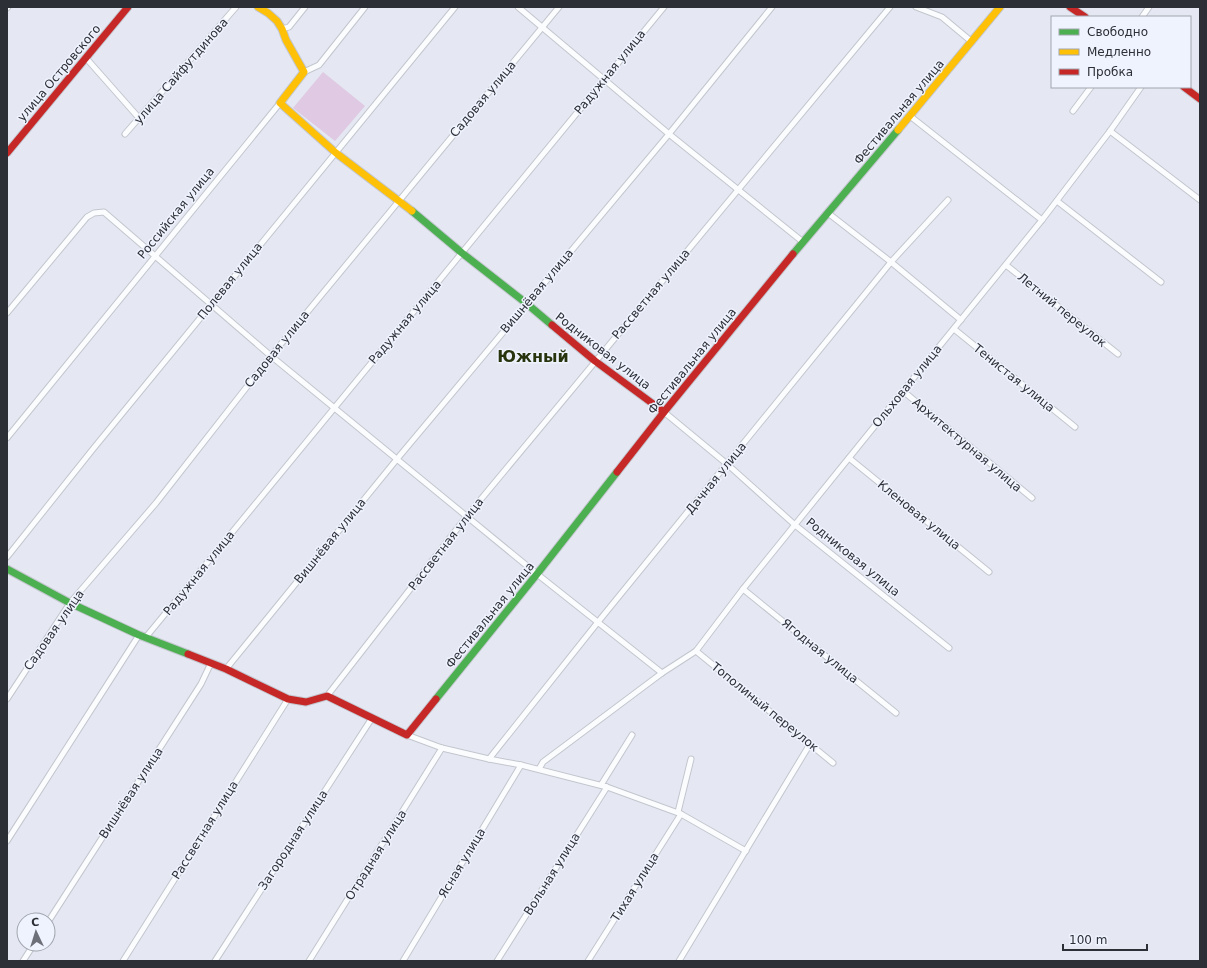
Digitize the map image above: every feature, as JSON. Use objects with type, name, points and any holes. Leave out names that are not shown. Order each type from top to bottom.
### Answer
[{"type":"street","name":"улица Островского","points":[[7,153],[128,7]]},
{"type":"street","name":"улица Сайфутдинова","points":[[125,134],[236,7]]},
{"type":"street","points":[[258,7],[268,13],[282,29],[286,40],[304,72]]},
{"type":"street","points":[[282,29],[289,27],[305,7]]},
{"type":"street","name":"Российская улица","points":[[7,438],[37,403],[304,72],[319,64],[365,7]]},
{"type":"street","name":"Полевая улица","points":[[7,557],[93,449],[455,7]]},
{"type":"street","points":[[518,7],[669,134],[803,242]]},
{"type":"street","name":"Садовая улица","points":[[7,699],[70,603],[156,503],[271,356],[559,7]]},
{"type":"street","name":"Радужная улица","points":[[7,841],[142,636],[334,408],[664,7]]},
{"type":"street","name":"Вишнёвая улица","points":[[226,669],[397,459],[669,134],[772,7]]},
{"type":"street","name":"Рассветная улица","points":[[327,696],[467,516],[890,7]]},
{"type":"street","points":[[916,7],[942,17],[972,42]]},
{"type":"street","name":"Фестивальная улица","points":[[408,735],[664,412],[803,242],[1000,7]]},
{"type":"street","points":[[1070,7],[1084,16]]},
{"type":"street","points":[[1143,16],[1149,7]]},
{"type":"street","points":[[86,58],[139,118]]},
{"type":"street","points":[[1073,111],[1090,88]]},
{"type":"street","name":"Ольховая улица","points":[[539,770],[543,762],[662,672],[696,651],[743,589],[1057,201],[1140,88]]},
{"type":"street","points":[[1185,88],[1200,99]]},
{"type":"street","name":"Родниковая улица","points":[[280,103],[336,153],[399,200],[595,361],[664,412],[727,464],[795,525],[949,648]]},
{"type":"street","points":[[910,116],[1042,220]]},
{"type":"street","points":[[1110,131],[1200,200]]},
{"type":"street","name":"Дачная улица","points":[[489,759],[598,622],[891,262],[948,200]]},
{"type":"street","points":[[1057,201],[1161,282]]},
{"type":"street","points":[[7,313],[87,217],[94,213],[104,212],[210,306],[537,574],[662,672]]},
{"type":"street","points":[[828,213],[891,262],[961,320]]},
{"type":"street","name":"Летний переулок","points":[[1006,265],[1118,354]]},
{"type":"street","name":"Тенистая улица","points":[[954,329],[1075,427]]},
{"type":"street","name":"Архитектурная улица","points":[[903,391],[1032,498]]},
{"type":"street","name":"Кленовая улица","points":[[849,458],[989,572]]},
{"type":"street","points":[[7,569],[70,603],[142,636],[226,669],[288,699],[306,702],[327,696],[408,735],[442,748],[521,765],[601,785],[680,813],[746,851]]},
{"type":"street","name":"Ягодная улица","points":[[743,589],[896,713]]},
{"type":"street","name":"Тополиный переулок","points":[[696,651],[833,763]]},
{"type":"street","name":"Вишнёвая улица","points":[[54,912],[197,690],[211,663]]},
{"type":"street","name":"Рассветная улица","points":[[123,961],[288,699]]},
{"type":"street","name":"Загородная улица","points":[[215,961],[372,718]]},
{"type":"street","points":[[601,785],[632,735]]},
{"type":"street","points":[[679,961],[810,744]]},
{"type":"street","name":"Отрадная улица","points":[[310,961],[442,748]]},
{"type":"street","name":"Тихая улица","points":[[588,961],[680,813],[691,759]]},
{"type":"street","name":"Ясная улица","points":[[403,961],[521,765]]},
{"type":"street","name":"Вольная улица","points":[[497,961],[607,787]]},
{"type":"street","points":[[23,961],[29,952]]},
{"type":"shaded area","points":[[323,72],[365,106],[335,141],[293,108]]},
{"type":"traffic: fast","points":[[793,254],[898,130]]},
{"type":"traffic: fast","points":[[412,211],[552,325]]},
{"type":"traffic: fast","points":[[436,699],[617,472]]},
{"type":"traffic: fast","points":[[7,569],[70,603],[139,635],[188,654]]},
{"type":"traffic: slow","points":[[258,7],[277,21],[304,72],[280,103],[336,153],[412,211]]},
{"type":"traffic: slow","points":[[898,130],[1000,7]]},
{"type":"traffic: jam","points":[[7,153],[128,7]]},
{"type":"traffic: jam","points":[[1070,7],[1084,16]]},
{"type":"traffic: jam","points":[[1185,88],[1200,99]]},
{"type":"traffic: jam","points":[[617,472],[793,254]]},
{"type":"traffic: jam","points":[[552,325],[595,361],[664,412]]},
{"type":"traffic: jam","points":[[188,654],[226,669],[288,699],[306,702],[327,696],[407,735],[436,699]]},
{"type":"district","name":"Южный","points":[[533,356]]}]
